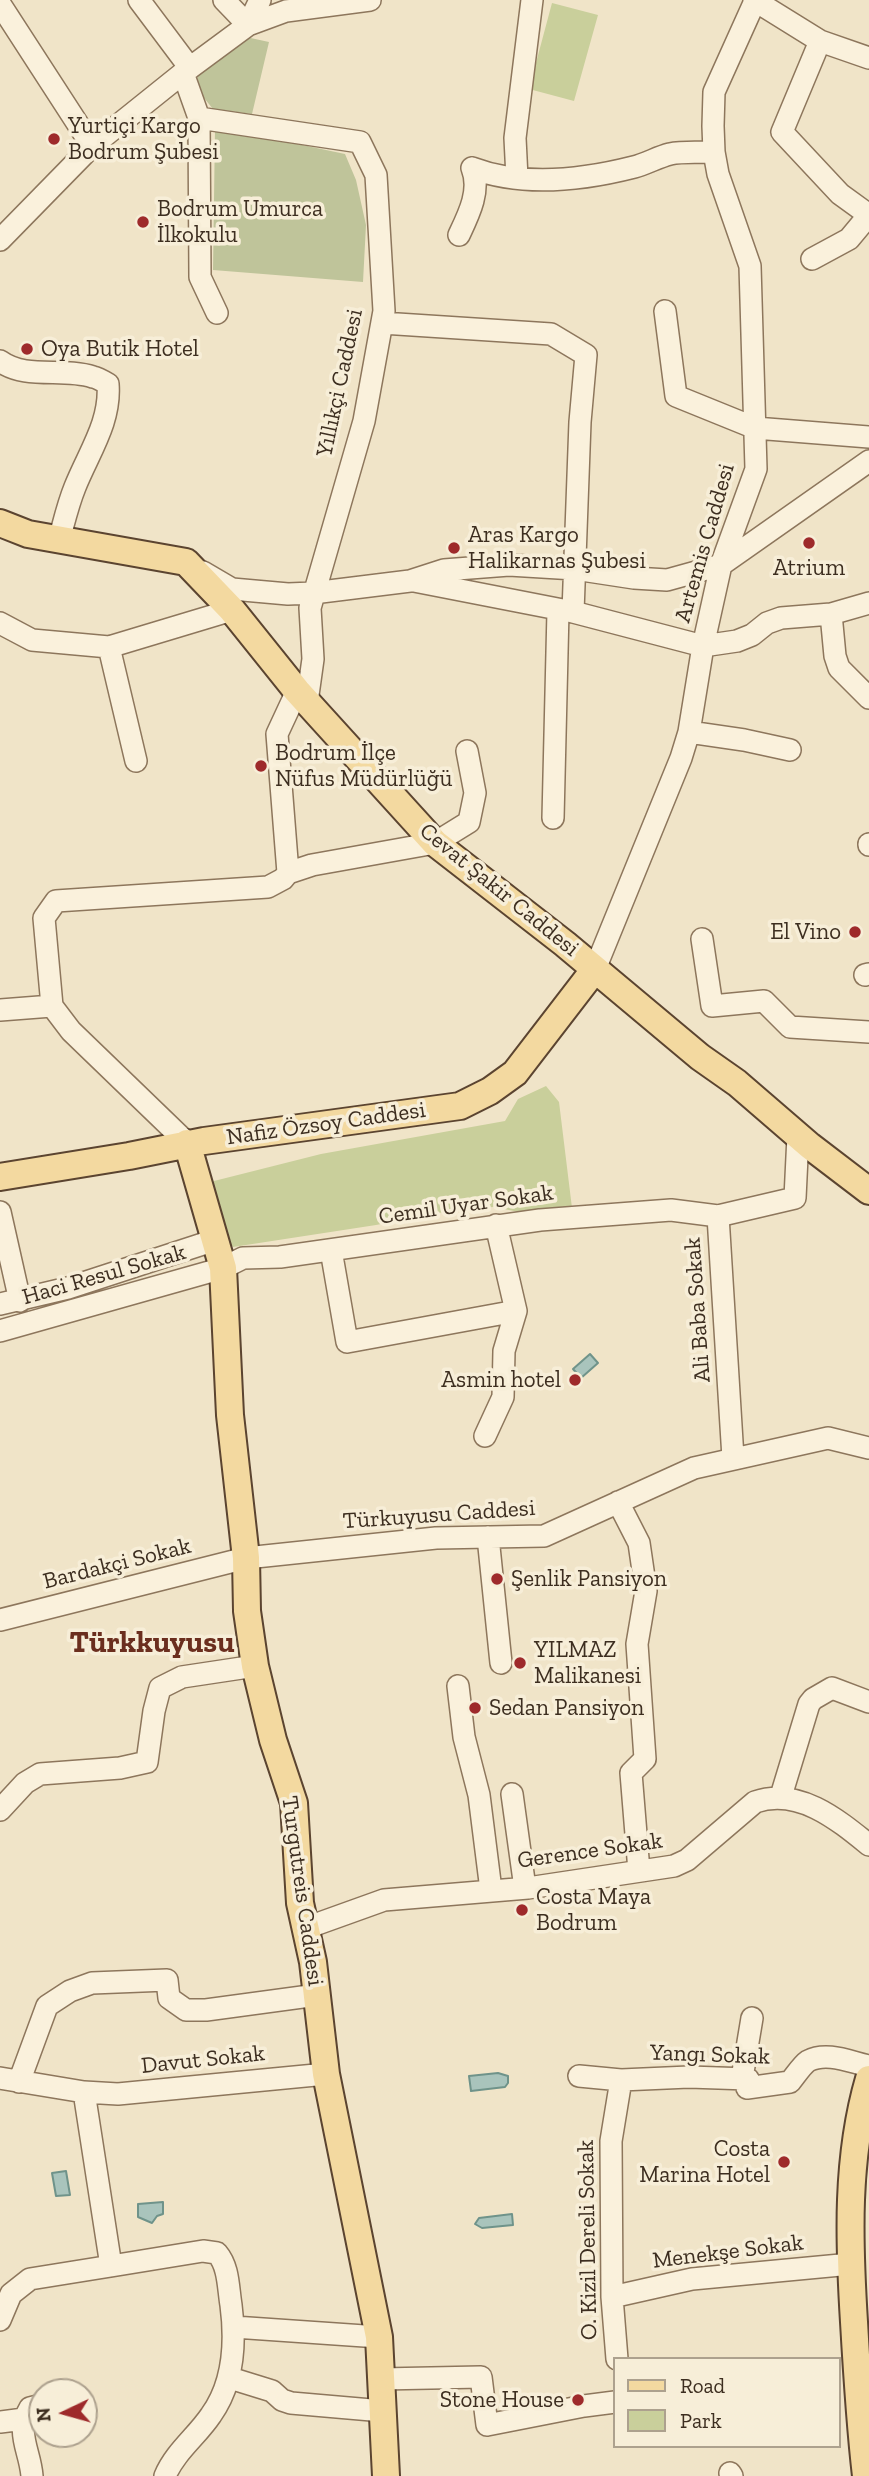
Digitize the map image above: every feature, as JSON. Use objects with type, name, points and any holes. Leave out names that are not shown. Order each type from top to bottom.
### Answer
[{"type":"main road","points":[[0,523],[28,534],[186,562]]},
{"type":"main road","name":"Cevat Şakir Caddesi","points":[[186,562],[232,610],[302,696],[435,843],[869,1191]]},
{"type":"main road","name":"Nafiz Özsoy Caddesi","points":[[0,1177],[129,1156],[187,1143],[460,1106],[490,1091],[515,1073],[595,969]]},
{"type":"main road","name":"Turgutreis Caddesi","points":[[187,1143],[223,1269],[230,1415],[246,1558],[247,1612],[255,1666],[273,1740],[294,1803],[300,1903],[317,1995],[326,2074],[379,2337],[386,2476]]},
{"type":"main road","points":[[866,2476],[859,2418],[851,2264],[853,2159],[860,2109],[869,2079]]},
{"type":"street","points":[[139,0],[187,70],[199,118],[200,277],[217,313]]},
{"type":"street","points":[[224,0],[248,25]]},
{"type":"street","points":[[248,25],[260,0]]},
{"type":"street","points":[[0,240],[92,146],[248,25],[285,11],[370,0]]},
{"type":"street","points":[[517,178],[515,138],[532,0]]},
{"type":"street","points":[[766,3],[820,41],[869,58]]},
{"type":"street","name":"Artemis Caddesi","points":[[595,969],[681,758],[689,732],[703,646],[721,565],[756,469],[750,266],[714,152],[714,92],[766,3]]},
{"type":"street","points":[[0,4],[92,146]]},
{"type":"street","points":[[812,259],[849,239],[869,215],[840,194],[782,132],[820,41]]},
{"type":"street","name":"Yıllıkçi Caddesi","points":[[199,118],[360,142],[376,175],[384,311],[382,323],[364,421],[313,593],[310,608],[313,659],[302,696],[277,734],[288,873]]},
{"type":"street","points":[[459,235],[474,201],[477,179],[472,168],[494,176],[550,179],[635,167],[671,154],[714,152]]},
{"type":"street","points":[[665,311],[676,396],[755,428],[869,437]]},
{"type":"street","points":[[382,323],[551,334],[586,355],[580,422],[575,569],[565,611],[553,818]]},
{"type":"street","points":[[0,361],[7,366],[31,371],[92,376],[108,384],[107,413],[103,426],[74,490],[59,540]]},
{"type":"street","points":[[186,562],[232,589],[288,594],[410,580],[444,570],[509,565],[575,569],[667,580],[721,565],[869,461]]},
{"type":"street","points":[[410,580],[565,611],[703,646],[737,641],[781,618],[831,614],[869,603]]},
{"type":"street","points":[[0,623],[32,640],[109,646],[232,610]]},
{"type":"street","points":[[831,614],[835,656],[839,668],[869,698]]},
{"type":"street","points":[[109,646],[136,761]]},
{"type":"street","points":[[689,732],[789,750]]},
{"type":"street","points":[[187,1143],[71,1031],[52,1006],[44,918],[56,901],[268,887],[288,873],[353,856],[435,843],[469,822],[475,793],[467,751]]},
{"type":"street","points":[[702,939],[712,1006],[764,1001],[789,1027],[869,1032]]},
{"type":"street","points":[[0,1010],[52,1006]]},
{"type":"street","name":"Ali Baba Sokak","points":[[733,1458],[718,1216],[795,1198],[798,1136]]},
{"type":"street","name":"Cemil Uyar Sokak","points":[[223,1269],[243,1258],[280,1257],[496,1225],[671,1210],[718,1216]]},
{"type":"street","points":[[0,1212],[10,1303],[68,1288],[215,1240]]},
{"type":"street","points":[[485,1436],[503,1397],[504,1351],[516,1311],[496,1225]]},
{"type":"street","points":[[331,1250],[347,1342],[516,1311]]},
{"type":"street","name":"Haci Resul Sokak","points":[[0,1331],[223,1269]]},
{"type":"street","name":"Türkuyusu Caddesi","points":[[246,1558],[436,1538],[544,1536],[694,1468],[828,1438],[869,1448]]},
{"type":"street","points":[[618,1502],[639,1543],[646,1591],[637,1644],[645,1759],[631,1773],[639,1871]]},
{"type":"street","points":[[488,1537],[500,1662]]},
{"type":"street","name":"Bardakçi Sokak","points":[[0,1620],[246,1558]]},
{"type":"street","points":[[0,1810],[25,1783],[40,1774],[120,1768],[147,1762],[160,1688],[182,1677],[255,1666]]},
{"type":"street","points":[[457,1686],[464,1737],[479,1795],[491,1890]]},
{"type":"street","points":[[869,1702],[832,1688],[813,1699],[809,1704],[781,1796],[826,1812],[869,1845]]},
{"type":"street","points":[[512,1794],[525,1888]]},
{"type":"street","name":"Gerence Sokak","points":[[306,1928],[384,1900],[525,1888],[674,1866],[687,1860],[755,1802],[781,1796]]},
{"type":"street","points":[[10,2080],[47,2006],[70,1991],[92,1983],[167,1980],[169,1998],[186,2010],[206,2010],[317,1995]]},
{"type":"street","points":[[742,2078],[752,2018]]},
{"type":"street","name":"Yangı Sokak","points":[[621,2080],[742,2078],[748,2079],[747,2088],[790,2082],[807,2061],[832,2056],[869,2066]]},
{"type":"street","name":"Davut Sokak","points":[[10,2080],[84,2092],[118,2094],[326,2074]]},
{"type":"street","points":[[579,2076],[621,2080]]},
{"type":"street","name":"O. Kizil Dereli Sokak","points":[[617,2357],[612,2297],[611,2141],[621,2080]]},
{"type":"street","points":[[84,2092],[111,2266]]},
{"type":"street","points":[[0,2320],[11,2294],[30,2279],[203,2251],[217,2253],[224,2262],[234,2327],[230,2378],[212,2414],[170,2465],[165,2476]]},
{"type":"street","name":"Menekşe Sokak","points":[[612,2297],[692,2279],[851,2264]]},
{"type":"street","points":[[234,2327],[379,2337]]},
{"type":"street","points":[[381,2378],[481,2377],[487,2425],[614,2402]]},
{"type":"street","points":[[230,2378],[272,2391],[282,2400],[291,2403],[383,2411]]},
{"type":"street","points":[[28,2412],[22,2429],[32,2476]]},
{"type":"street","points":[[0,2422],[24,2419]]},
{"type":"green space","points":[[552,3],[598,15],[574,101],[529,89]]},
{"type":"green space","points":[[246,37],[269,42],[252,114],[213,109],[196,88],[198,72]]},
{"type":"green space","points":[[215,129],[345,154],[356,180],[366,225],[363,282],[213,270]]},
{"type":"green space","points":[[546,1086],[559,1102],[572,1208],[524,1213],[494,1207],[465,1208],[233,1247],[224,1236],[209,1189],[214,1181],[321,1154],[505,1121],[518,1099]]},
{"type":"water","points":[[590,1354],[598,1363],[581,1378],[573,1369]]},
{"type":"water","points":[[498,2073],[508,2076],[505,2087],[471,2091],[469,2076]]},
{"type":"water","points":[[66,2171],[70,2195],[56,2196],[52,2173]]},
{"type":"water","points":[[163,2202],[163,2214],[157,2216],[152,2223],[138,2217],[138,2204]]},
{"type":"water","points":[[512,2214],[513,2225],[482,2228],[475,2224],[479,2218]]},
{"type":"place","name":"Yurtiçi Kargo Bodrum Şubesi","points":[[54,139]]},
{"type":"place","name":"Bodrum Umurca İlkokulu","points":[[143,222]]},
{"type":"place","name":"Oya Butik Hotel","points":[[27,349]]},
{"type":"place","name":"Atrium","points":[[809,543]]},
{"type":"place","name":"Aras Kargo Halikarnas Şubesi","points":[[454,548]]},
{"type":"place","name":"Bodrum İlçe Nüfus Müdürlüğü","points":[[261,766]]},
{"type":"place","name":"El Vino","points":[[855,932]]},
{"type":"place","name":"Asmin hotel","points":[[575,1380]]},
{"type":"place","name":"Şenlik Pansiyon","points":[[497,1579]]},
{"type":"place","name":"YILMAZ Malikanesi","points":[[520,1663]]},
{"type":"place","name":"Sedan Pansiyon","points":[[475,1708]]},
{"type":"place","name":"Costa Maya Bodrum","points":[[522,1910]]},
{"type":"place","name":"Costa Marina Hotel","points":[[784,2162]]},
{"type":"place","name":"Stone House","points":[[578,2400]]},
{"type":"district","name":"Türkkuyusu","points":[[152,1643]]}]
